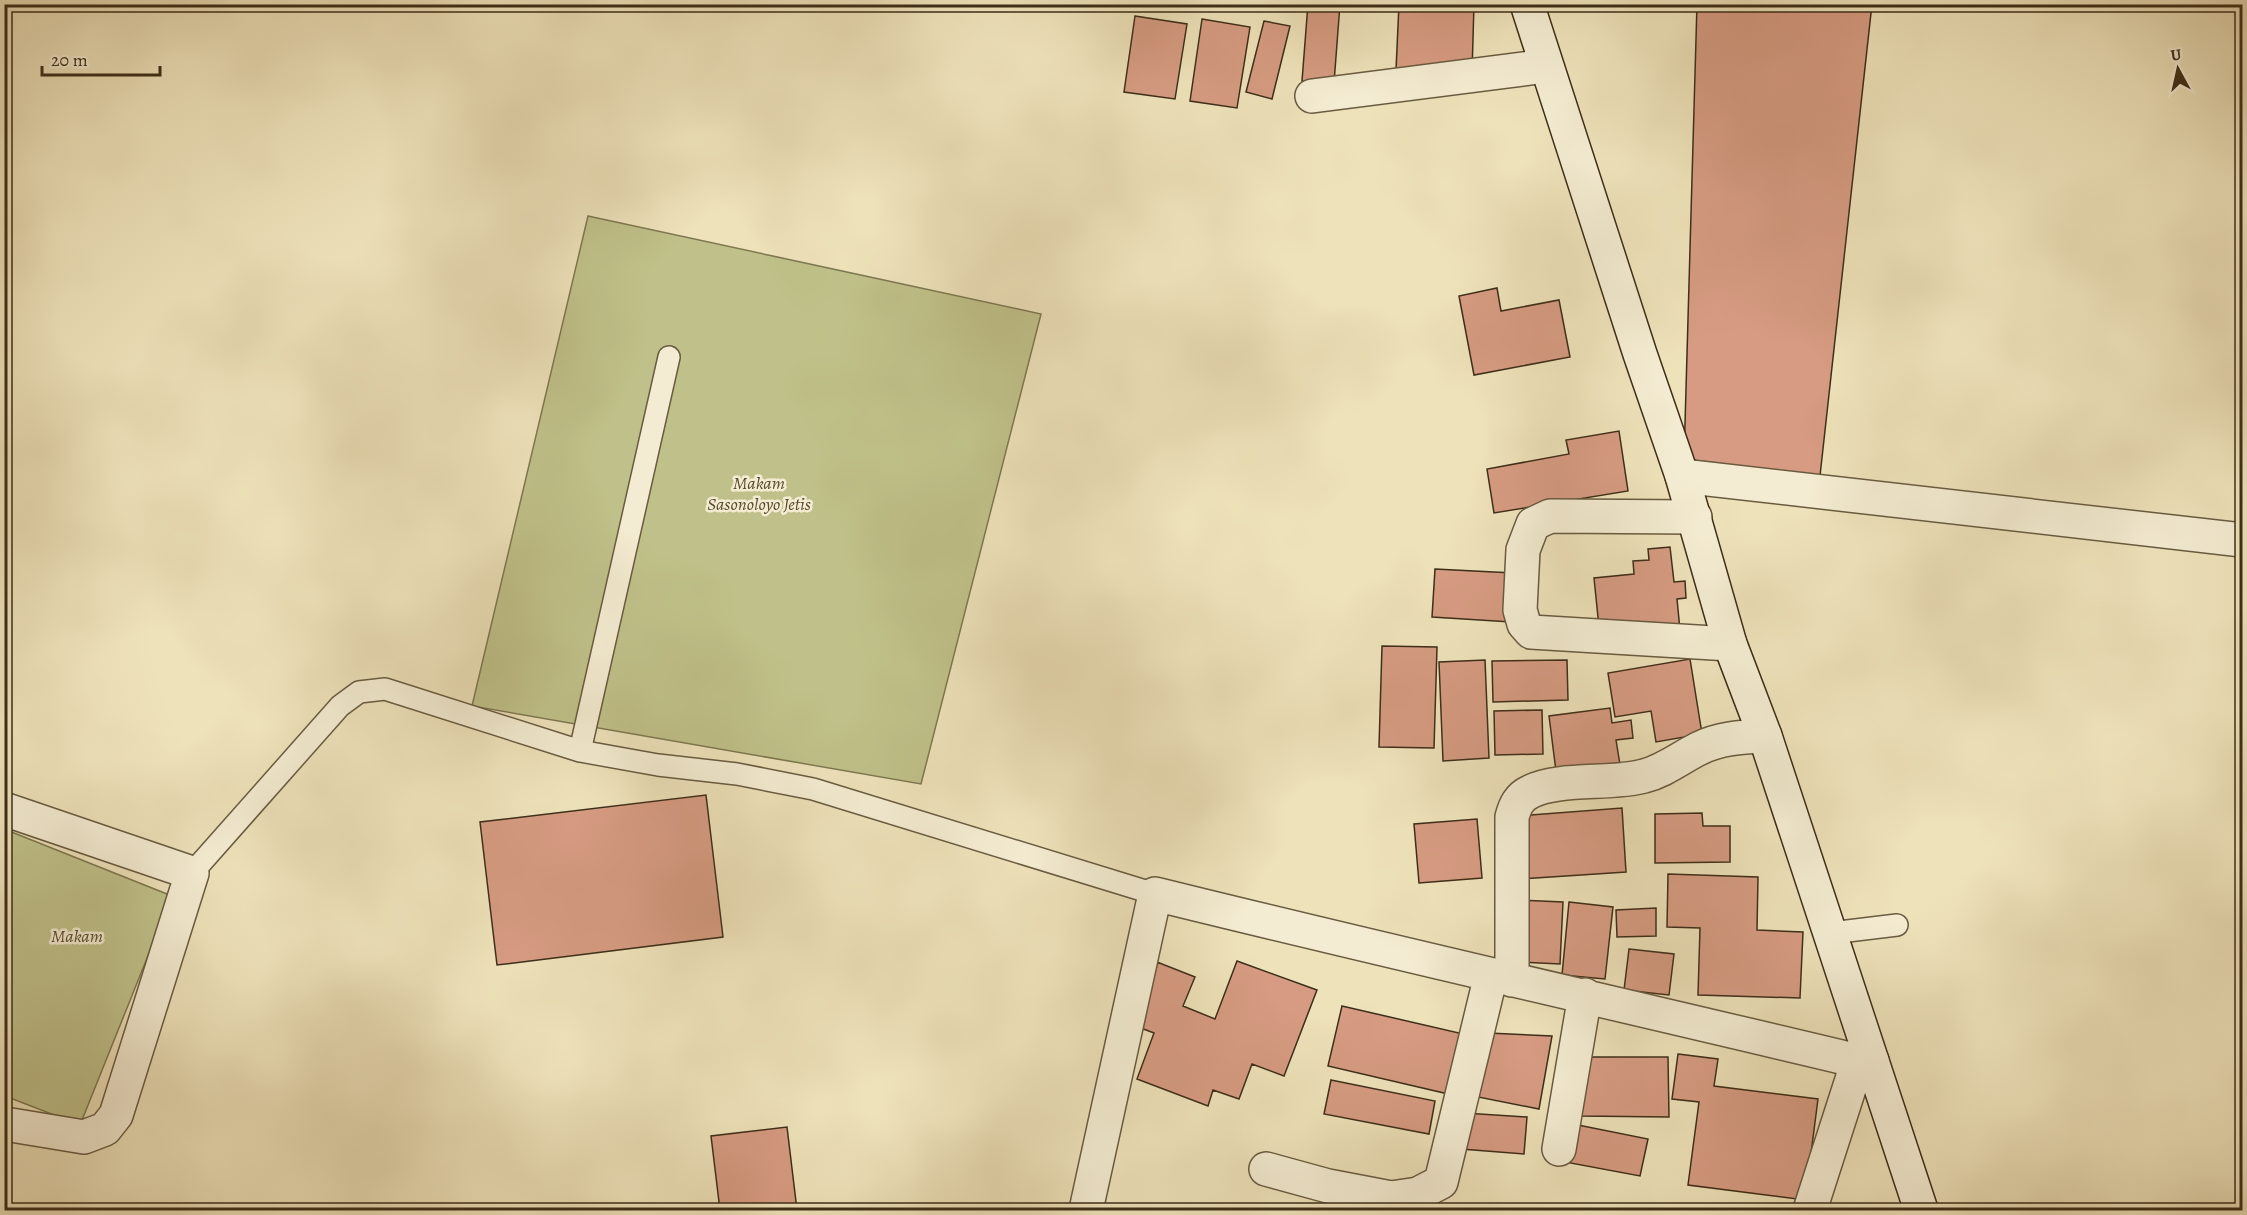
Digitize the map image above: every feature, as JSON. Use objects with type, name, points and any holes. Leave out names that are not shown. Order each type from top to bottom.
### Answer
[{"type":"street","points":[[1527,4],[1640,354],[1682,476],[1730,644],[1765,736],[1831,933],[1865,1061],[1921,1210]]},
{"type":"street","points":[[1312,96],[1546,66]]},
{"type":"street","points":[[1682,476],[2242,540]]},
{"type":"street","points":[[1695,517],[1550,516],[1533,524],[1523,550],[1520,610],[1522,620],[1532,632],[1730,644]]},
{"type":"street","points":[[1266,1168],[1328,1186],[1391,1198],[1418,1194],[1442,1182],[1502,978],[1512,817],[1517,802],[1529,792],[1545,786],[1643,777],[1666,768],[1699,748],[1725,739],[1765,736]]},
{"type":"street","points":[[4,809],[192,873],[116,1115],[105,1129],[84,1137],[11,1125],[4,1127]]},
{"type":"street","points":[[1086,1210],[1155,894],[1502,978],[1585,995],[1865,1061]]},
{"type":"street","points":[[1559,1149],[1585,995]]},
{"type":"street","points":[[1810,1210],[1865,1061]]},
{"type":"lane","points":[[580,751],[669,357]]},
{"type":"lane","points":[[192,873],[340,706],[359,692],[385,689],[580,751],[658,765],[736,774],[813,789],[1155,894]]},
{"type":"lane","points":[[1831,933],[1897,925]]},
{"type":"green space","name":"Makam Sasonoloyo Jetis","points":[[588,216],[1041,314],[921,784],[472,706]]},
{"type":"green space","name":"Makam","points":[[4,829],[172,896],[80,1125],[5,1096]]},
{"type":"building","points":[[1308,4],[1340,4],[1334,83],[1302,81]]},
{"type":"building","points":[[1399,4],[1474,4],[1472,73],[1396,70]]},
{"type":"building","points":[[1697,4],[1872,4],[1820,476],[1684,459]]},
{"type":"building","points":[[1135,16],[1187,24],[1175,99],[1124,92]]},
{"type":"building","points":[[1202,19],[1250,27],[1237,108],[1190,101]]},
{"type":"building","points":[[1264,21],[1290,26],[1272,99],[1246,92]]},
{"type":"building","points":[[1497,288],[1501,311],[1559,300],[1570,357],[1474,375],[1459,296]]},
{"type":"building","points":[[1619,431],[1628,491],[1494,513],[1487,469],[1569,454],[1566,440]]},
{"type":"building","points":[[1670,547],[1674,582],[1685,581],[1686,598],[1677,599],[1680,630],[1599,627],[1594,578],[1634,574],[1633,561],[1649,560],[1648,549]]},
{"type":"building","points":[[1435,569],[1513,573],[1511,622],[1432,617]]},
{"type":"building","points":[[1382,646],[1437,647],[1434,748],[1379,747]]},
{"type":"building","points":[[1690,659],[1702,734],[1656,742],[1651,711],[1615,717],[1608,673]]},
{"type":"building","points":[[1485,660],[1489,758],[1443,761],[1439,662]]},
{"type":"building","points":[[1567,660],[1568,700],[1493,702],[1492,661]]},
{"type":"building","points":[[1610,708],[1612,723],[1631,720],[1633,738],[1616,740],[1621,771],[1557,779],[1549,716]]},
{"type":"building","points":[[1542,710],[1543,754],[1495,755],[1494,711]]},
{"type":"building","points":[[706,795],[723,937],[497,965],[480,822]]},
{"type":"building","points":[[1622,808],[1626,872],[1522,879],[1517,816]]},
{"type":"building","points":[[1702,813],[1703,826],[1730,826],[1730,862],[1655,863],[1655,814]]},
{"type":"building","points":[[1477,819],[1482,878],[1419,883],[1414,824]]},
{"type":"building","points":[[1668,874],[1758,877],[1757,930],[1803,932],[1800,998],[1698,995],[1700,928],[1667,927]]},
{"type":"building","points":[[1521,900],[1563,902],[1560,964],[1517,962]]},
{"type":"building","points":[[1569,902],[1613,907],[1605,979],[1562,975]]},
{"type":"building","points":[[1656,908],[1656,936],[1617,937],[1616,910]]},
{"type":"building","points":[[1629,949],[1674,954],[1669,995],[1624,990]]},
{"type":"building","points":[[1237,961],[1317,990],[1284,1076],[1252,1064],[1239,1099],[1213,1090],[1208,1106],[1137,1079],[1154,1033],[1133,1025],[1157,962],[1195,977],[1183,1006],[1215,1019]]},
{"type":"building","points":[[1342,1006],[1472,1036],[1457,1096],[1328,1066]]},
{"type":"building","points":[[1488,1033],[1552,1036],[1539,1109],[1473,1096]]},
{"type":"building","points":[[1678,1054],[1718,1059],[1714,1086],[1818,1099],[1805,1200],[1688,1185],[1699,1102],[1672,1099]]},
{"type":"building","points":[[1579,1057],[1668,1057],[1669,1117],[1579,1116]]},
{"type":"building","points":[[1331,1080],[1435,1101],[1429,1134],[1324,1114]]},
{"type":"building","points":[[1464,1113],[1527,1117],[1524,1154],[1461,1149]]},
{"type":"building","points":[[1573,1124],[1648,1139],[1640,1176],[1565,1162]]},
{"type":"building","points":[[787,1127],[797,1210],[720,1210],[711,1136]]}]
